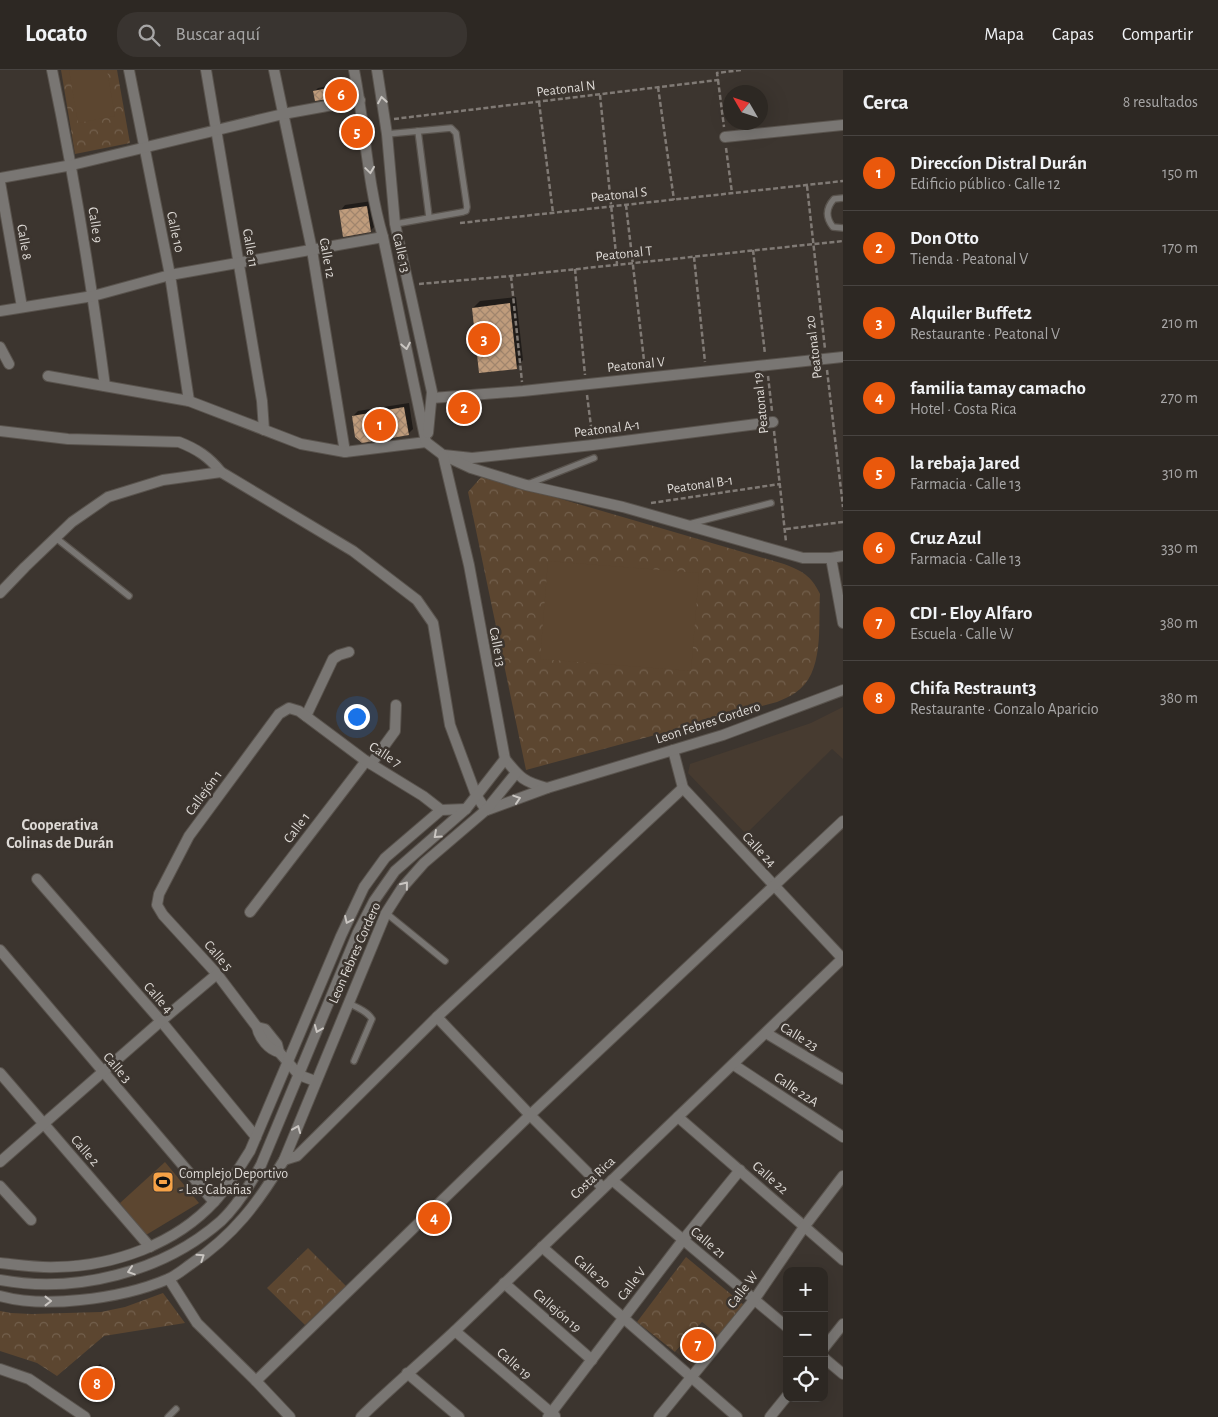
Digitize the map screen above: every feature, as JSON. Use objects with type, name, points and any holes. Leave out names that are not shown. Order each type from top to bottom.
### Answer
[{"type":"street","name":"Calle 9","points":[[52,70],[72,165],[105,386]]},
{"type":"street","name":"Calle 10","points":[[129,70],[143,148],[170,275],[189,400]]},
{"type":"street","name":"Calle 11","points":[[206,70],[262,401],[264,430]]},
{"type":"street","name":"Calle 12","points":[[274,70],[312,250],[345,452]]},
{"type":"street","name":"Calle 13","points":[[354,70],[376,212],[401,319],[426,442]]},
{"type":"street","name":"Calle 13","points":[[377,70],[387,134],[395,224],[432,398],[426,442]]},
{"type":"street","points":[[0,178],[72,165],[282,114],[360,100]]},
{"type":"street","points":[[725,137],[843,124]]},
{"type":"street","name":"Calle 8","points":[[0,182],[22,307]]},
{"type":"street","points":[[0,311],[93,296],[170,275],[383,237]]},
{"type":"street","points":[[0,347],[9,364]]},
{"type":"street","name":"Peatonal V","points":[[432,398],[523,391],[843,357]]},
{"type":"street","points":[[48,376],[189,400],[301,444],[345,452],[426,442],[443,455],[471,468],[526,485],[624,507],[809,559],[843,556]]},
{"type":"street","name":"Peatonal A-1","points":[[443,455],[472,458],[773,422]]},
{"type":"street","points":[[0,431],[68,439],[179,442],[193,447],[212,460],[221,472],[353,551],[417,600],[433,623],[450,725],[476,795],[486,810]]},
{"type":"street","name":"Calle 13","points":[[443,455],[470,565],[505,759],[516,773]]},
{"type":"street","points":[[0,594],[72,522],[108,497],[163,480],[221,472]]},
{"type":"street","points":[[831,558],[843,623]]},
{"type":"street","points":[[306,716],[333,659],[349,652]]},
{"type":"street","name":"Leon Febres Cordero","points":[[486,810],[547,788],[723,735],[843,690]]},
{"type":"street","name":"Calle 1","points":[[250,912],[395,731],[396,705]]},
{"type":"street","name":"Calle 7","points":[[289,708],[299,711],[369,762],[423,796],[441,810]]},
{"type":"street","name":"Callejón 1","points":[[157,905],[159,894],[189,836],[279,714],[289,708]]},
{"type":"street","name":"Calle 24","points":[[673,750],[683,788],[843,959]]},
{"type":"street","name":"Leon Febres Cordero","points":[[0,1280],[19,1283],[68,1283],[117,1275],[154,1263],[188,1245],[222,1220],[243,1195],[261,1165],[358,932],[374,901],[395,872],[466,809],[505,759]]},
{"type":"street","points":[[516,773],[529,783],[547,788]]},
{"type":"street","name":"Leon Febres Cordero","points":[[0,1296],[18,1301],[69,1301],[111,1297],[169,1279],[210,1251],[237,1226],[263,1195],[284,1160],[386,913],[402,888],[424,863],[486,810],[516,773]]},
{"type":"street","points":[[284,1160],[296,1156],[306,1148],[437,1017],[683,788]]},
{"type":"street","points":[[0,1264],[57,1268],[99,1263],[150,1247],[181,1230],[214,1202],[232,1181],[250,1151],[341,936],[364,887],[386,858],[441,810],[466,809]]},
{"type":"street","points":[[256,1381],[530,1115],[843,821]]},
{"type":"street","name":"Calle 4","points":[[37,879],[161,1021],[256,1137]]},
{"type":"street","name":"Calle 5","points":[[157,905],[163,915],[217,974],[257,1027],[258,1034],[272,1051],[279,1052],[299,1075]]},
{"type":"street","name":"Calle 3","points":[[0,950],[214,1202]]},
{"type":"street","name":"Costa Rica","points":[[361,1417],[455,1331],[843,959]]},
{"type":"street","points":[[0,1162],[217,974]]},
{"type":"street","points":[[437,1017],[530,1115],[603,1188]]},
{"type":"street","name":"Calle 23","points":[[766,1033],[843,1079]]},
{"type":"street","name":"Calle 22A","points":[[734,1065],[843,1138]]},
{"type":"street","name":"Calle 2","points":[[0,1073],[150,1247]]},
{"type":"street","points":[[299,1075],[316,1081]]},
{"type":"street","name":"Calle 22","points":[[678,1117],[843,1260]]},
{"type":"street","name":"Calle V","points":[[552,1416],[683,1240],[740,1170]]},
{"type":"street","name":"Calle W","points":[[659,1417],[754,1300],[804,1227],[843,1176]]},
{"type":"street","name":"Calle 21","points":[[612,1180],[783,1324]]},
{"type":"street","points":[[0,1186],[31,1220]]},
{"type":"street","name":"Calle 20","points":[[542,1247],[737,1417]]},
{"type":"street","points":[[169,1279],[197,1323],[290,1417]]},
{"type":"street","name":"Callejón 19","points":[[504,1283],[592,1360]]},
{"type":"street","points":[[828,1343],[843,1324]]},
{"type":"street","name":"Calle 19","points":[[455,1331],[552,1416]]},
{"type":"street","points":[[828,1361],[843,1374]]},
{"type":"street","points":[[0,1369],[29,1379],[86,1417]]},
{"type":"street","points":[[407,1374],[458,1417]]},
{"type":"street","points":[[770,1417],[783,1401]]},
{"type":"lane","points":[[387,134],[451,128],[454,130],[467,206],[466,211],[463,212],[395,224]]},
{"type":"lane","points":[[418,130],[429,218]]},
{"type":"lane","points":[[843,198],[834,199],[828,206],[827,211],[830,224],[833,227],[843,228]]},
{"type":"lane","points":[[401,319],[415,316]]},
{"type":"lane","points":[[526,485],[594,458]]},
{"type":"lane","points":[[685,525],[770,503]]},
{"type":"lane","points":[[56,538],[129,596]]},
{"type":"lane","points":[[386,913],[445,961]]},
{"type":"lane","points":[[348,1003],[363,1010],[372,1019],[354,1061]]},
{"type":"lane","points":[[168,1417],[176,1409]]},
{"type":"path","name":"Peatonal N","points":[[385,120],[718,80],[717,73],[741,70]]},
{"type":"path","points":[[658,87],[674,200]]},
{"type":"path","points":[[600,95],[617,264]]},
{"type":"path","points":[[539,102],[552,213]]},
{"type":"path","name":"Peatonal S","points":[[453,224],[843,181]]},
{"type":"path","name":"Peatonal 20","points":[[806,185],[843,507]]},
{"type":"path","points":[[626,205],[646,378]]},
{"type":"path","name":"Peatonal T","points":[[408,285],[843,241]]},
{"type":"path","name":"Peatonal 19","points":[[754,250],[786,529],[787,554]]},
{"type":"path","points":[[694,257],[706,371]]},
{"type":"path","points":[[575,269],[593,445]]},
{"type":"path","points":[[511,276],[523,391]]},
{"type":"path","name":"Peatonal B-1","points":[[643,504],[780,484]]},
{"type":"path","points":[[786,529],[843,522]]},
{"type":"shaded area","points":[[843,707],[843,759],[832,749],[746,834],[688,773],[690,764],[811,723]]},
{"type":"shaded area","points":[[702,1323],[720,1338],[694,1368],[676,1352]]},
{"type":"green space","points":[[61,70],[117,70],[130,143],[75,154]]},
{"type":"green space","points":[[69,70],[107,70],[115,116],[78,123]]},
{"type":"green space","points":[[482,476],[784,564],[801,572],[813,582],[820,594],[816,662],[805,685],[795,693],[777,702],[526,770],[468,492]]},
{"type":"green space","points":[[548,561],[699,573],[691,671],[540,659]]},
{"type":"green space","name":"Complejo Deportivo - Las Cabañas","points":[[165,1162],[199,1203],[146,1235],[120,1203]]},
{"type":"green space","points":[[308,1248],[346,1286],[305,1325],[267,1288]]},
{"type":"green space","points":[[686,1257],[744,1305],[720,1337],[702,1322],[675,1352],[637,1322]]},
{"type":"green space","points":[[163,1293],[185,1323],[104,1336],[57,1376],[37,1363],[0,1351],[0,1311],[32,1314],[101,1312],[125,1307]]},
{"type":"building","points":[[343,85],[345,96],[315,101],[313,91]]},
{"type":"building","points":[[367,206],[371,232],[343,237],[339,210]]},
{"type":"building","points":[[510,303],[517,369],[479,373],[472,308]]},
{"type":"building","points":[[472,402],[474,420],[458,421],[456,403]]},
{"type":"building","points":[[404,407],[409,435],[362,443],[355,437],[352,416]]},
{"type":"building","points":[[96,1366],[113,1383],[99,1398],[81,1382]]},
{"type":"place","name":"Cruz Azul","points":[[341,95]]},
{"type":"place","name":"la rebaja Jared","points":[[357,132]]},
{"type":"place","name":"Alquiler Buffet2","points":[[484,339]]},
{"type":"place","name":"Don Otto","points":[[464,408]]},
{"type":"place","name":"Direccíon Distral Durán","points":[[380,425]]},
{"type":"place","name":"Complejo Deportivo - Las Cabañas","points":[[163,1182]]},
{"type":"place","name":"familia tamay camacho","points":[[434,1218]]},
{"type":"place","name":"CDI - Eloy Alfaro","points":[[698,1345]]},
{"type":"place","name":"Chifa Restraunt3","points":[[97,1384]]},
{"type":"district","name":"Cooperativa Colinas de Durán","points":[[60,834]]}]
